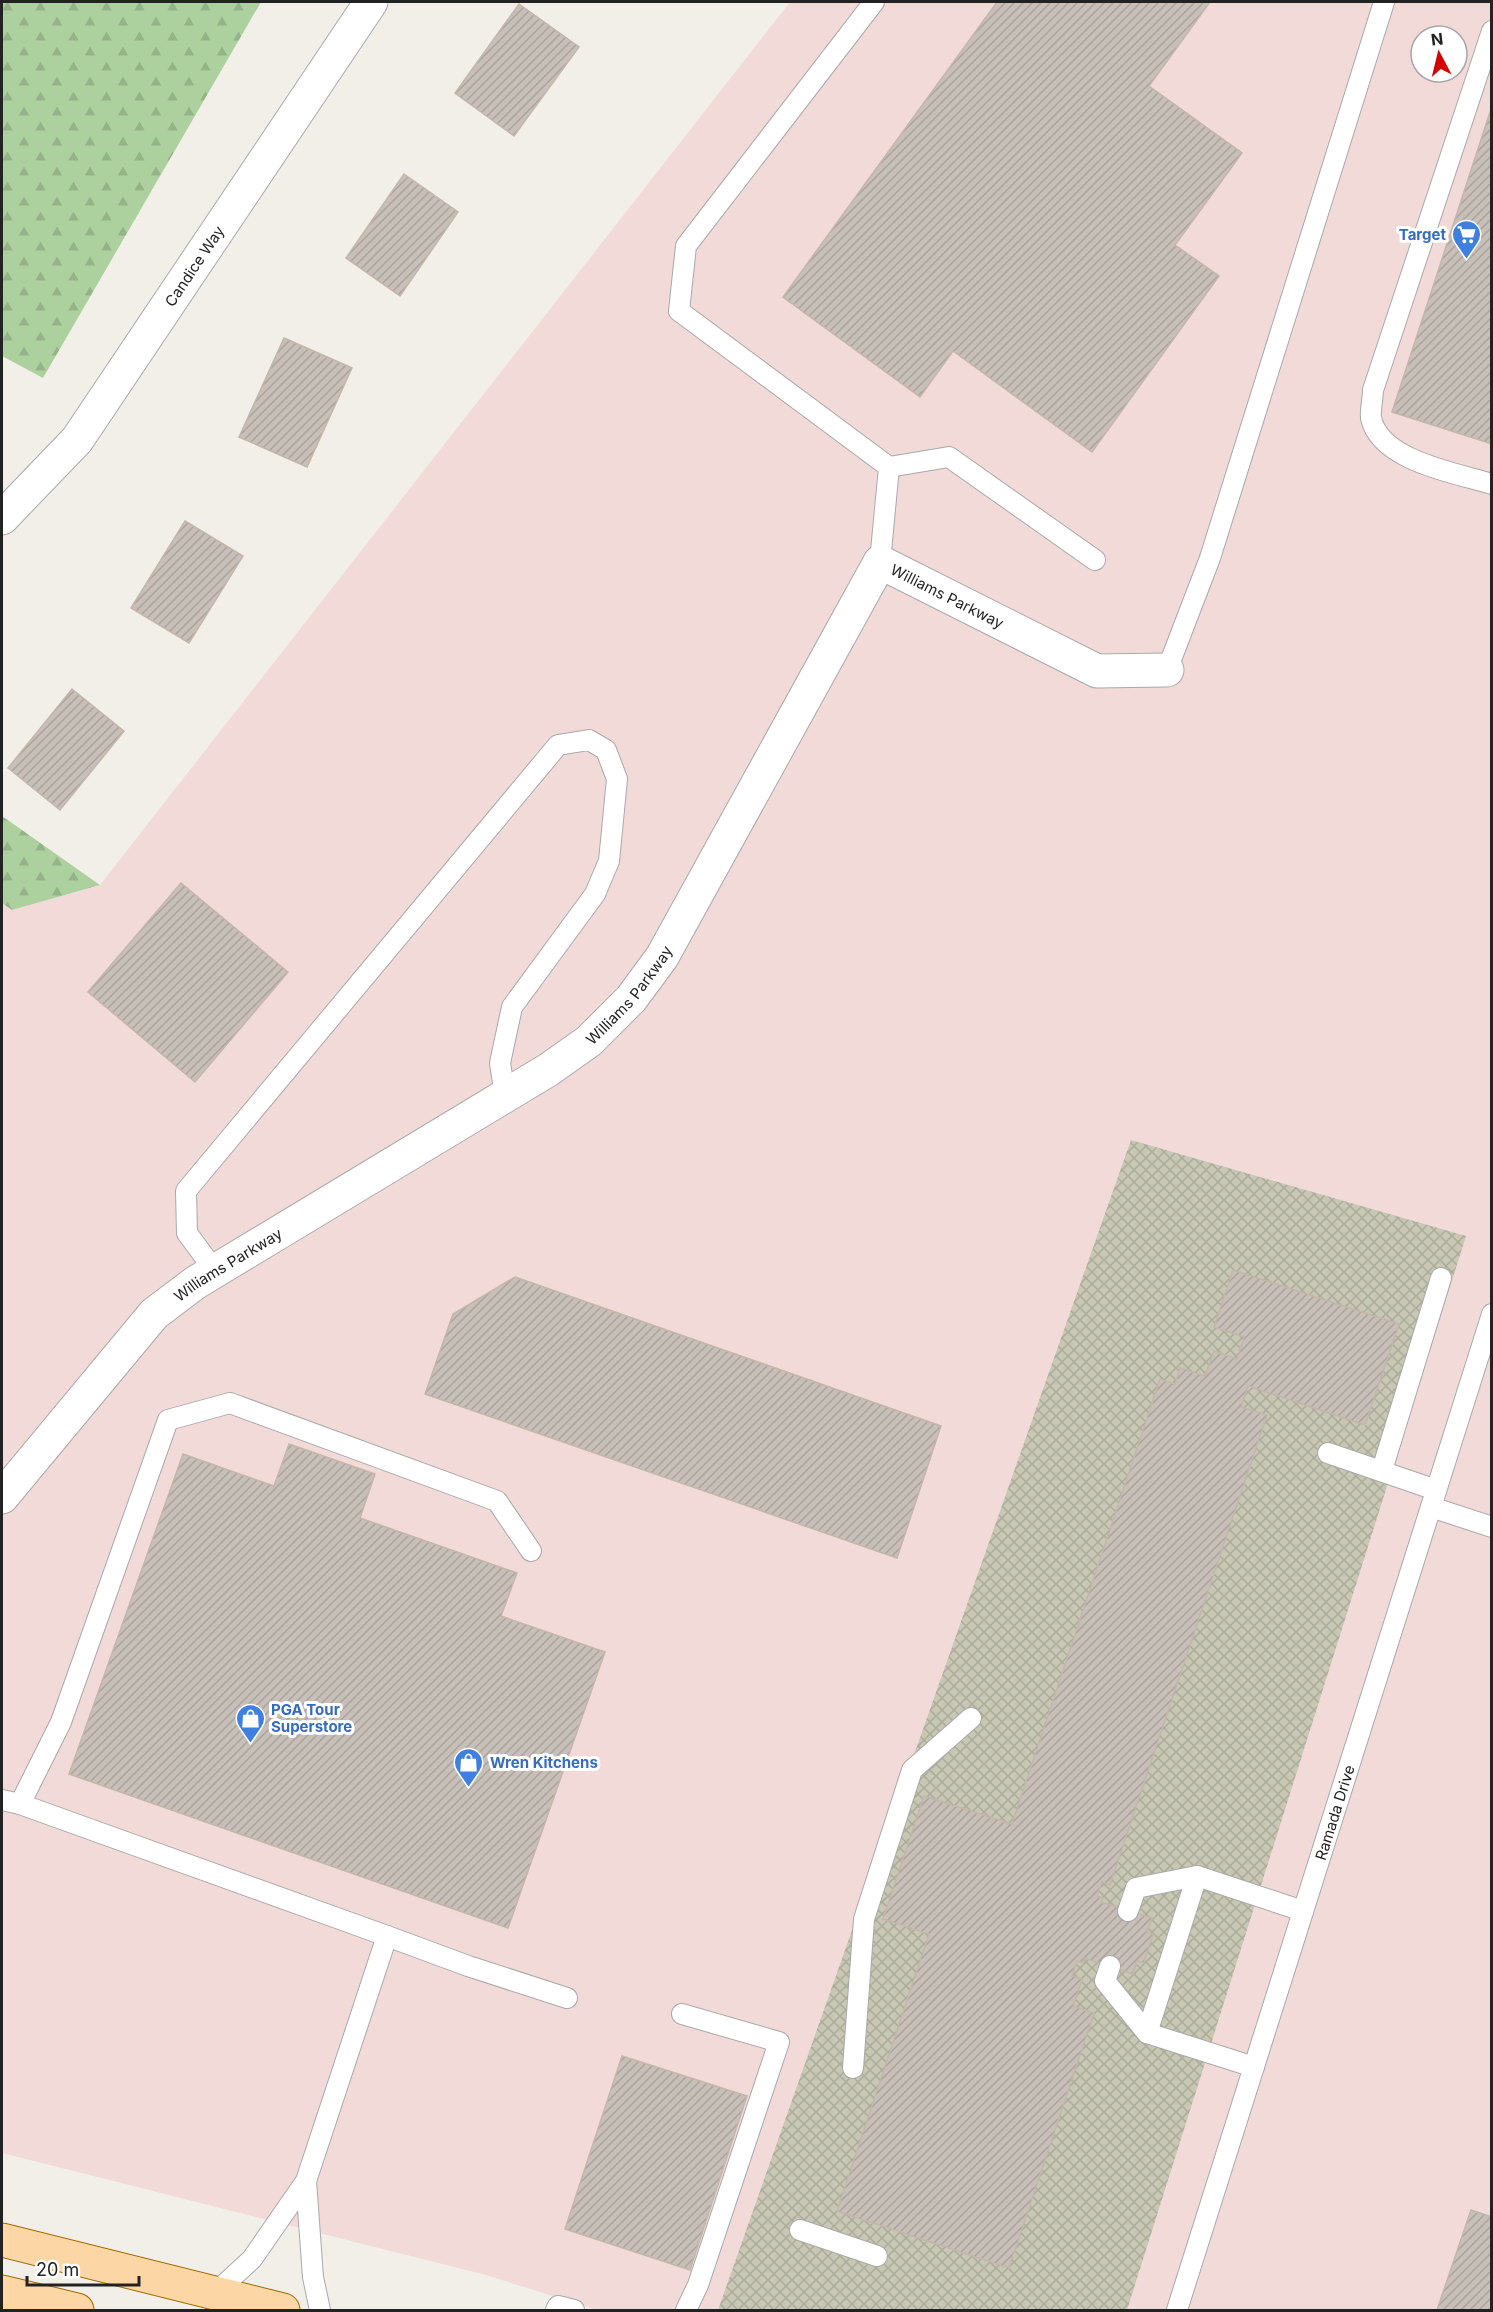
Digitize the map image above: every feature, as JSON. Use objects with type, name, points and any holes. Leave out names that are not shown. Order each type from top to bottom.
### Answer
[{"type":"main road","points":[[2,2240],[283,2310]]},
{"type":"main road","points":[[2,2292],[77,2310]]},
{"type":"street","name":"Candice Way","points":[[2,518],[77,440],[371,2]]},
{"type":"street","name":"Williams Parkway","points":[[2,1497],[154,1314],[195,1283],[505,1096],[589,1041],[632,999],[662,957],[880,562],[1097,671],[1167,670]]},
{"type":"lane","points":[[873,2],[686,246],[679,310],[889,467],[949,457],[1095,560]]},
{"type":"lane","points":[[1167,670],[1210,558],[1384,2]]},
{"type":"lane","points":[[1491,31],[1373,390],[1371,417],[1381,439],[1407,458],[1491,484]]},
{"type":"lane","points":[[880,562],[889,467]]},
{"type":"lane","points":[[215,1271],[187,1233],[186,1191],[558,745],[589,740],[606,750],[617,779],[609,861],[595,894],[512,1007],[500,1063],[505,1096]]},
{"type":"lane","points":[[1382,1470],[1441,1278]]},
{"type":"lane","name":"Ramada Drive","points":[[1177,2310],[1491,1314]]},
{"type":"lane","points":[[531,1551],[497,1501],[230,1403],[168,1420],[61,1722],[11,1802],[468,1966],[567,1998]]},
{"type":"lane","points":[[1328,1453],[1382,1470],[1433,1499],[1491,1527]]},
{"type":"lane","points":[[853,2068],[864,1919],[912,1770],[971,1718]]},
{"type":"lane","points":[[1128,1911],[1136,1888],[1197,1876],[1303,1911]]},
{"type":"lane","points":[[1147,2033],[1197,1876]]},
{"type":"lane","points":[[214,2293],[252,2259],[306,2181],[387,1936]]},
{"type":"lane","points":[[1110,1966],[1105,1981],[1147,2033],[1254,2067]]},
{"type":"lane","points":[[682,2014],[778,2042],[698,2285],[686,2310]]},
{"type":"lane","points":[[306,2181],[313,2277],[320,2310]]},
{"type":"lane","points":[[800,2230],[877,2256]]},
{"type":"lane","points":[[556,2310],[558,2306],[574,2310]]},
{"type":"shaded area","points":[[790,2],[1491,2],[1491,2310],[597,2310],[486,2275],[2,2153],[2,903],[12,910],[100,885]]},
{"type":"shaded area","points":[[1131,1140],[1466,1236],[1127,2310],[718,2310]]},
{"type":"green space","points":[[2,2],[261,2],[43,378],[2,356]]},
{"type":"green space","points":[[2,816],[100,885],[12,910],[2,903]]},
{"type":"building","points":[[997,2],[1210,2],[1149,86],[1242,153],[1175,245],[1219,276],[1092,452],[953,351],[920,397],[783,297]]},
{"type":"building","points":[[519,4],[579,47],[514,136],[455,93]]},
{"type":"building","name":"Target","points":[[1492,106],[1492,444],[1392,412]]},
{"type":"building","points":[[404,174],[458,212],[400,296],[346,258]]},
{"type":"building","points":[[284,338],[352,368],[307,467],[239,437]]},
{"type":"building","points":[[185,521],[243,556],[189,643],[131,608]]},
{"type":"building","points":[[72,689],[124,731],[60,810],[8,768]]},
{"type":"building","points":[[181,883],[288,972],[195,1082],[88,992]]},
{"type":"building","points":[[1233,1270],[1399,1324],[1365,1425],[1248,1386],[1241,1407],[1267,1415],[1110,1885],[1102,1882],[1097,1896],[1103,1898],[1101,1902],[1152,1918],[1147,1932],[1153,1935],[1144,1963],[1137,1961],[1133,1974],[1084,1958],[1083,1963],[1077,1961],[1072,1976],[1082,1979],[1073,2006],[1094,2013],[1009,2268],[837,2211],[929,1934],[883,1919],[924,1796],[1012,1824],[1160,1379],[1175,1384],[1180,1368],[1205,1376],[1214,1351],[1237,1359],[1244,1337],[1214,1327]]},
{"type":"building","points":[[515,1277],[941,1426],[897,1558],[425,1394],[453,1314]]},
{"type":"building","points":[[289,1444],[375,1474],[360,1518],[517,1573],[501,1616],[605,1652],[508,1928],[69,1774],[183,1454],[274,1486]]},
{"type":"building","points":[[622,2056],[747,2096],[690,2270],[565,2229]]},
{"type":"building","points":[[1471,2210],[1492,2217],[1492,2310],[1437,2310]]},
{"type":"place","name":"Target","points":[[1467,260]]},
{"type":"place","name":"PGA Tour Superstore","points":[[250,1744]]},
{"type":"place","name":"Wren Kitchens","points":[[469,1788]]}]
